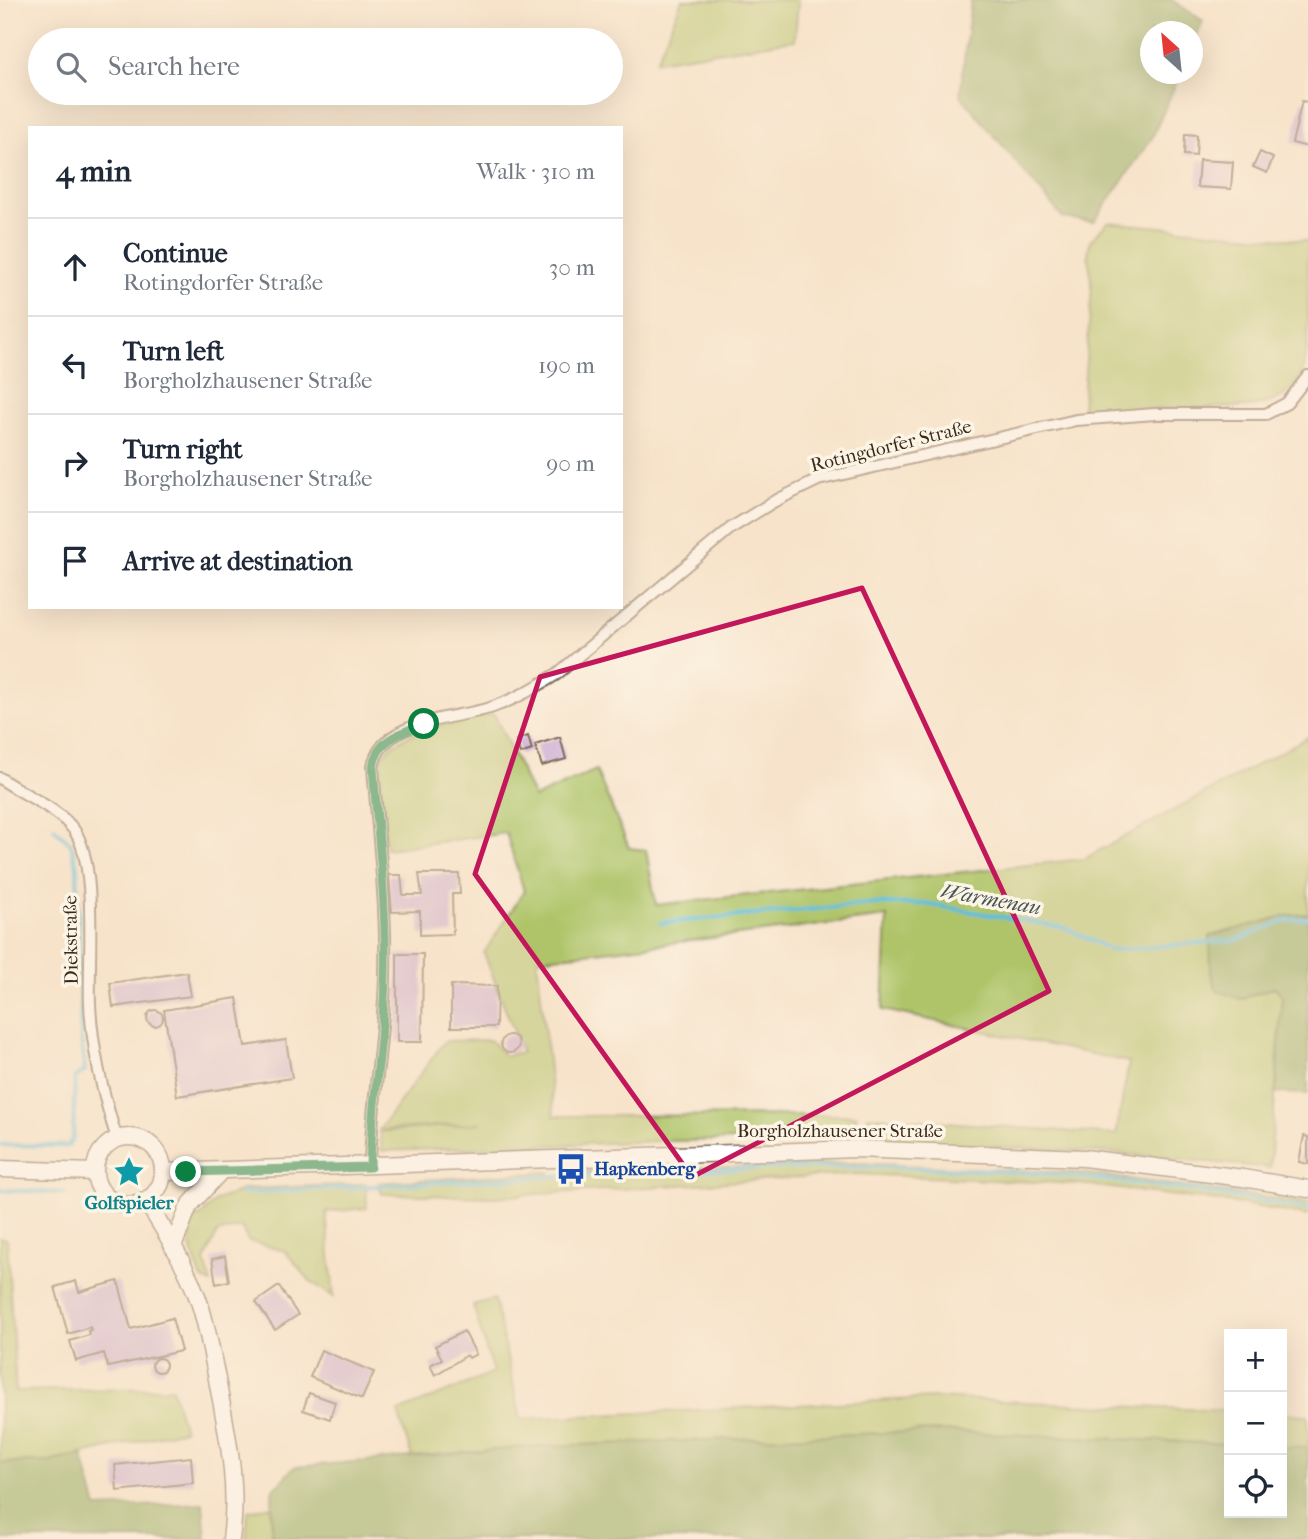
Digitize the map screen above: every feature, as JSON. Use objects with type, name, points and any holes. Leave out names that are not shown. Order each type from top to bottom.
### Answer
[{"type":"main road","points":[[128,1137],[149,1144],[157,1152],[163,1172],[161,1184],[146,1201],[129,1206],[112,1201],[99,1189],[95,1172],[101,1152],[117,1139],[128,1137]]},
{"type":"main road","name":"Borgholzhausener Straße","points":[[163,1172],[856,1149],[1084,1158],[1308,1189]]},
{"type":"main road","points":[[0,1169],[95,1172]]},
{"type":"main road","points":[[173,1247],[189,1206],[220,1172]]},
{"type":"main road","points":[[146,1201],[197,1294],[205,1320],[232,1453],[236,1506],[232,1539]]},
{"type":"street","name":"Rotingdorfer Straße","points":[[370,1167],[371,1128],[382,1044],[385,972],[373,767],[378,750],[399,733],[492,707],[526,693],[557,674],[731,528],[773,502],[818,480],[1076,420],[1155,414],[1266,414],[1287,403],[1308,376]]},
{"type":"street","name":"Diekstraße","points":[[0,778],[57,815],[73,829],[79,839],[87,867],[90,1005],[95,1053],[117,1139]]},
{"type":"highlighted area","points":[[862,588],[1049,991],[692,1177],[475,874],[540,677]]},
{"type":"green space","points":[[682,0],[798,0],[795,40],[656,61]]},
{"type":"green space","points":[[971,0],[1172,0],[1203,21],[1140,21],[1140,84],[1176,84],[1152,138],[1094,222],[1063,218],[960,95]]},
{"type":"green space","points":[[1108,222],[1308,241],[1307,351],[1305,365],[1293,388],[1268,403],[1249,407],[1082,411],[1092,286],[1088,255],[1090,241]]},
{"type":"green space","points":[[494,714],[534,798],[596,770],[629,848],[646,850],[656,905],[1084,859],[1308,737],[1308,914],[1285,916],[1210,937],[1241,999],[1275,987],[1282,996],[1270,1168],[1113,1153],[865,1139],[868,1116],[1116,1135],[1129,1062],[883,1010],[887,917],[537,959],[554,1116],[857,1115],[850,1139],[664,1141],[382,1151],[380,1132],[481,1123],[379,1130],[445,1041],[490,1040],[505,1056],[522,1052],[484,953],[524,891],[506,833],[386,849],[379,794],[380,763],[386,752],[397,742],[429,728]]},
{"type":"green space","points":[[1308,914],[1308,1094],[1276,1093],[1282,996],[1275,987],[1241,999],[1217,991],[1211,974],[1210,936],[1285,916]]},
{"type":"green space","points":[[854,1163],[1081,1173],[1308,1203],[1308,1216],[1242,1204],[1079,1184],[856,1174],[492,1197],[382,1194],[379,1183],[549,1172],[553,1177],[566,1176],[571,1172]]},
{"type":"green space","points":[[366,1184],[367,1208],[326,1212],[334,1297],[310,1281],[285,1251],[248,1241],[241,1227],[217,1233],[205,1260],[211,1283],[202,1279],[192,1248],[191,1224],[193,1215],[200,1217],[216,1200],[245,1189]]},
{"type":"green space","points":[[0,1238],[7,1239],[16,1391],[172,1388],[184,1430],[49,1462],[0,1463]]},
{"type":"green space","points":[[494,1299],[521,1419],[934,1398],[1224,1411],[1224,1444],[936,1431],[528,1447],[412,1457],[398,1412],[493,1373],[473,1305]]},
{"type":"green space","points":[[1287,1414],[1308,1415],[1308,1448],[1287,1447]]},
{"type":"green space","points":[[936,1431],[1224,1444],[1224,1518],[1287,1518],[1287,1447],[1308,1448],[1308,1539],[272,1539],[272,1491],[294,1467],[528,1447]]},
{"type":"green space","points":[[82,1454],[97,1508],[203,1503],[206,1539],[0,1539],[0,1463],[49,1462]]},
{"type":"green space","points":[[271,1506],[272,1539],[246,1539],[248,1511]]},
{"type":"building","points":[[1302,101],[1308,102],[1308,147],[1292,143]]},
{"type":"building","points":[[1185,134],[1197,135],[1196,156],[1184,155]]},
{"type":"building","points":[[1260,152],[1273,158],[1267,173],[1253,167]]},
{"type":"building","points":[[1199,160],[1233,162],[1231,189],[1197,187]]},
{"type":"building","points":[[528,736],[532,750],[520,754],[516,740]]},
{"type":"building","points":[[560,737],[566,759],[542,766],[535,745]]},
{"type":"building","points":[[419,874],[459,874],[460,894],[452,894],[453,934],[420,935],[420,911],[392,912],[389,875],[401,875],[403,895],[422,895]]},
{"type":"building","points":[[397,954],[423,954],[422,1042],[397,1042]]},
{"type":"building","points":[[187,972],[191,996],[113,1007],[110,983]]},
{"type":"building","points":[[451,985],[497,986],[496,1027],[451,1027]]},
{"type":"building","points":[[237,998],[245,1046],[286,1040],[292,1078],[177,1096],[164,1010]]},
{"type":"building","points":[[155,1010],[163,1018],[155,1026],[147,1018]]},
{"type":"building","points":[[510,1035],[516,1038],[519,1044],[516,1050],[510,1053],[504,1050],[501,1044],[504,1038]]},
{"type":"building","points":[[1304,1136],[1308,1137],[1308,1164],[1299,1162]]},
{"type":"building","points":[[225,1256],[229,1281],[216,1284],[212,1259]]},
{"type":"building","points":[[76,1281],[79,1292],[118,1281],[131,1329],[172,1318],[181,1351],[108,1367],[104,1353],[76,1361],[70,1341],[89,1335],[88,1331],[91,1330],[90,1327],[68,1334],[55,1287]]},
{"type":"building","points":[[279,1286],[298,1315],[275,1330],[256,1302]]},
{"type":"building","points":[[464,1331],[476,1354],[469,1358],[467,1355],[435,1375],[430,1365],[442,1359],[435,1346]]},
{"type":"building","points":[[321,1350],[374,1372],[362,1399],[310,1377]]},
{"type":"building","points":[[159,1358],[164,1360],[164,1370],[159,1372],[154,1370],[152,1365],[154,1360]]},
{"type":"building","points":[[309,1393],[335,1402],[330,1419],[303,1410]]},
{"type":"building","points":[[191,1457],[193,1483],[117,1491],[115,1465]]},
{"type":"waterway","points":[[0,1145],[68,1146],[73,1137],[75,1077],[85,1071],[81,1040],[77,867],[71,844],[54,828]]},
{"type":"waterway","name":"Warmenau","points":[[661,923],[871,904],[927,904],[1066,928],[1111,950],[1237,940],[1286,920],[1308,918]]},
{"type":"waterway","points":[[241,1193],[700,1170],[910,1167],[1024,1173],[1139,1184],[1308,1209]]},
{"type":"waterway","points":[[0,1190],[64,1193]]},
{"type":"place","name":"Hapkenberg","points":[[571,1169]]},
{"type":"place","name":"Golfspieler","points":[[129,1172]]},
{"type":"route","points":[[186,1172],[370,1167],[371,1128],[382,1044],[385,972],[374,757],[388,740],[424,724]]}]
